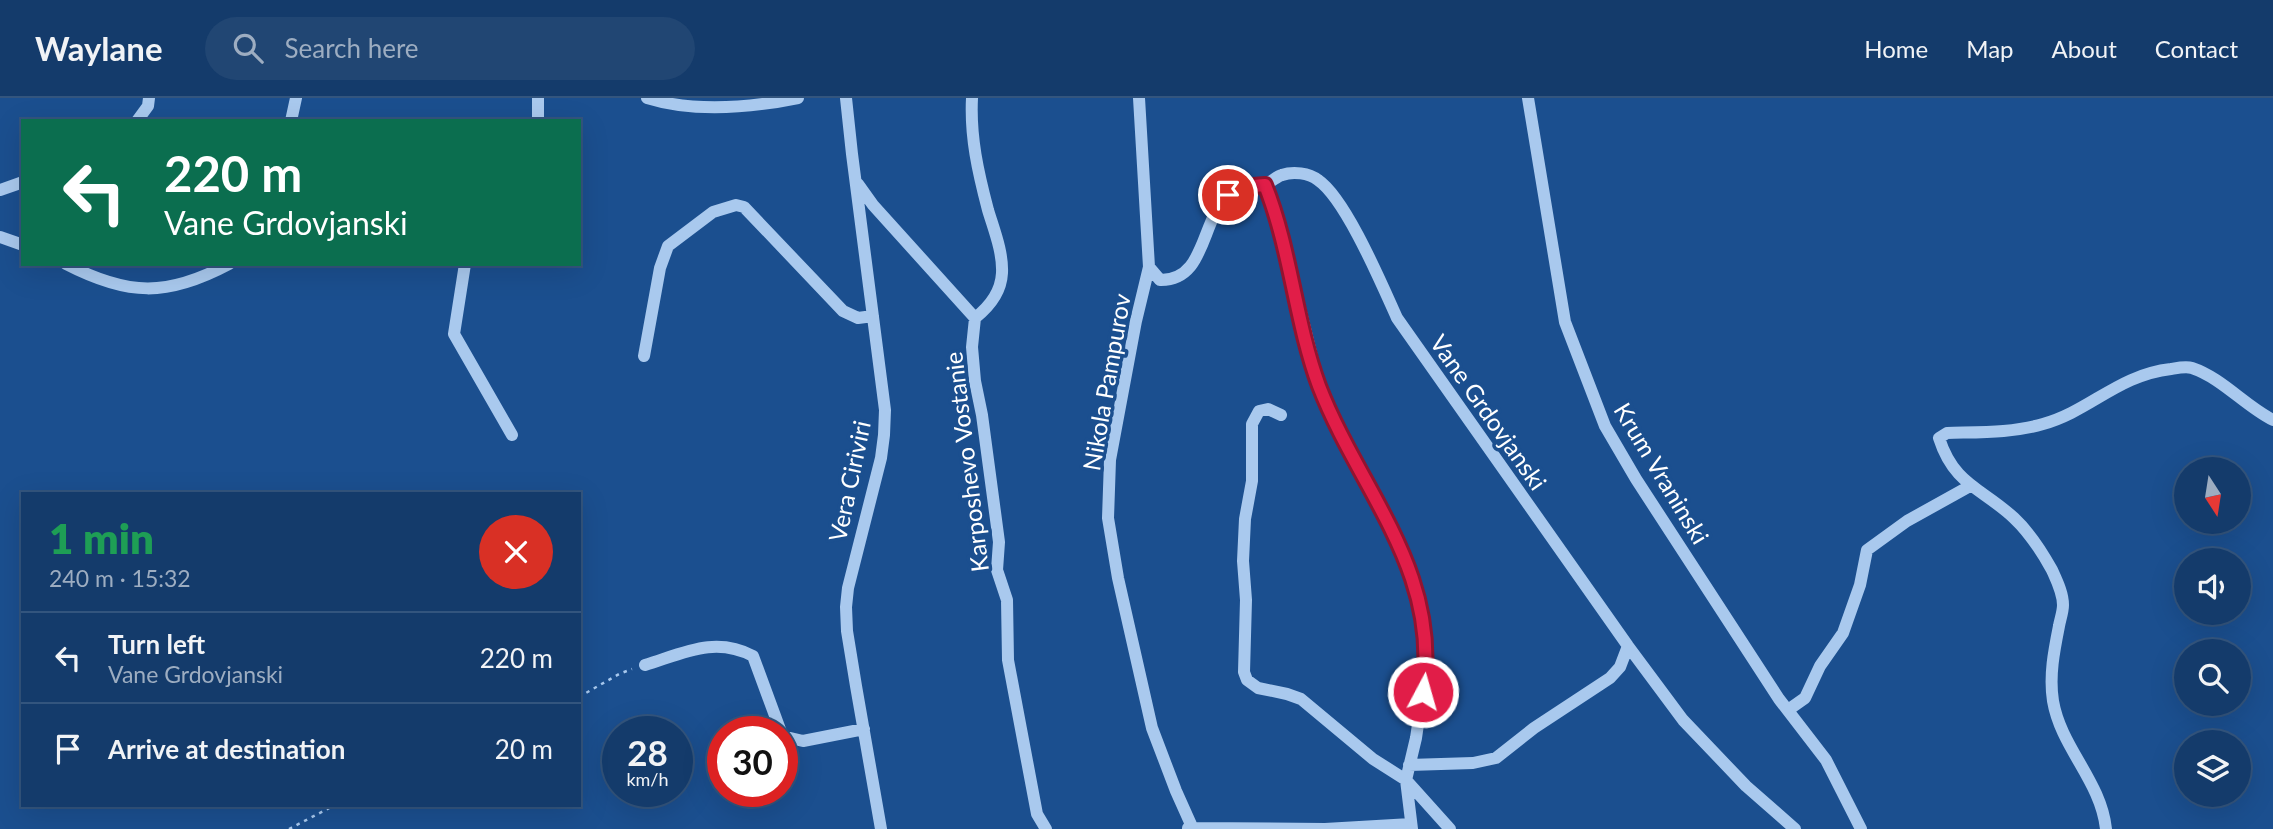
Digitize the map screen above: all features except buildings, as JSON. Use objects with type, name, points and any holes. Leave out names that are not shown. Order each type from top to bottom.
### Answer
[{"type":"street","points":[[138,119],[148,106],[149,98]]},
{"type":"street","points":[[291,119],[296,98]]},
{"type":"street","points":[[538,98],[538,119]]},
{"type":"street","points":[[647,98],[676,104],[740,107],[797,98]]},
{"type":"street","name":"Vera Ciriviri","points":[[846,98],[884,388],[884,435],[848,588],[847,631],[881,829]]},
{"type":"street","name":"Karposhevo Vostanie","points":[[972,98],[970,125],[977,168],[997,241],[1002,275],[989,306],[975,318],[972,346],[975,381],[998,531],[997,570],[1007,600],[1007,660],[1037,814],[1046,829]]},
{"type":"street","name":"Nikola Pampurov","points":[[1139,98],[1149,267],[1110,460],[1108,518],[1118,578],[1152,728],[1191,828]]},
{"type":"street","name":"Krum Vraninski","points":[[1528,98],[1565,322],[1605,426],[1636,479],[1788,710],[1826,760],[1861,829]]},
{"type":"street","name":"Vane Grdovjanski","points":[[1149,267],[1160,280],[1180,277],[1198,255],[1209,223],[1218,207],[1228,195],[1242,187],[1265,185],[1282,175],[1298,173],[1319,180],[1333,195],[1372,263],[1397,318],[1628,646],[1683,720],[1746,786],[1795,829]]},
{"type":"street","points":[[856,180],[873,205],[975,318]]},
{"type":"street","points":[[0,190],[21,183]]},
{"type":"street","points":[[1191,828],[1411,827],[1406,780],[1416,738],[1426,670],[1427,646],[1423,615],[1403,553],[1319,385],[1278,215],[1265,185]]},
{"type":"street","points":[[644,356],[660,268],[668,246],[713,212],[736,205],[744,207],[843,312],[858,318],[873,316]]},
{"type":"street","points":[[0,237],[21,244]]},
{"type":"street","points":[[70,266],[130,288],[171,288],[204,277],[225,266]]},
{"type":"street","points":[[465,266],[454,334],[512,435]]},
{"type":"street","points":[[2106,829],[2098,797],[2070,747],[2053,703],[2053,658],[2063,608],[2059,584],[2026,531],[2012,516],[1962,479],[1944,453],[1939,438],[1947,433],[2004,431],[2045,424],[2078,409],[2111,388],[2151,371],[2190,367],[2224,386],[2256,411],[2273,420]]},
{"type":"street","points":[[1282,415],[1268,409],[1259,411],[1252,424],[1252,481],[1245,519],[1242,561],[1246,600],[1244,672],[1247,680],[1258,688],[1301,699],[1373,759],[1406,780],[1450,829]]},
{"type":"street","points":[[1788,710],[1805,698],[1820,666],[1843,633],[1860,585],[1867,550],[1907,521],[1970,486]]},
{"type":"street","points":[[645,665],[710,646],[737,648],[753,656],[775,716]]},
{"type":"street","points":[[1409,765],[1473,763],[1496,758],[1534,728],[1610,678],[1620,667],[1628,646]]},
{"type":"street","points":[[798,739],[803,741],[864,729]]},
{"type":"path","points":[[581,696],[619,674],[645,665]]},
{"type":"path","points":[[289,829],[331,807]]},
{"type":"route","points":[[1228,195],[1242,187],[1265,185],[1278,215],[1319,385],[1403,553],[1417,590],[1427,646],[1423,692]]}]
